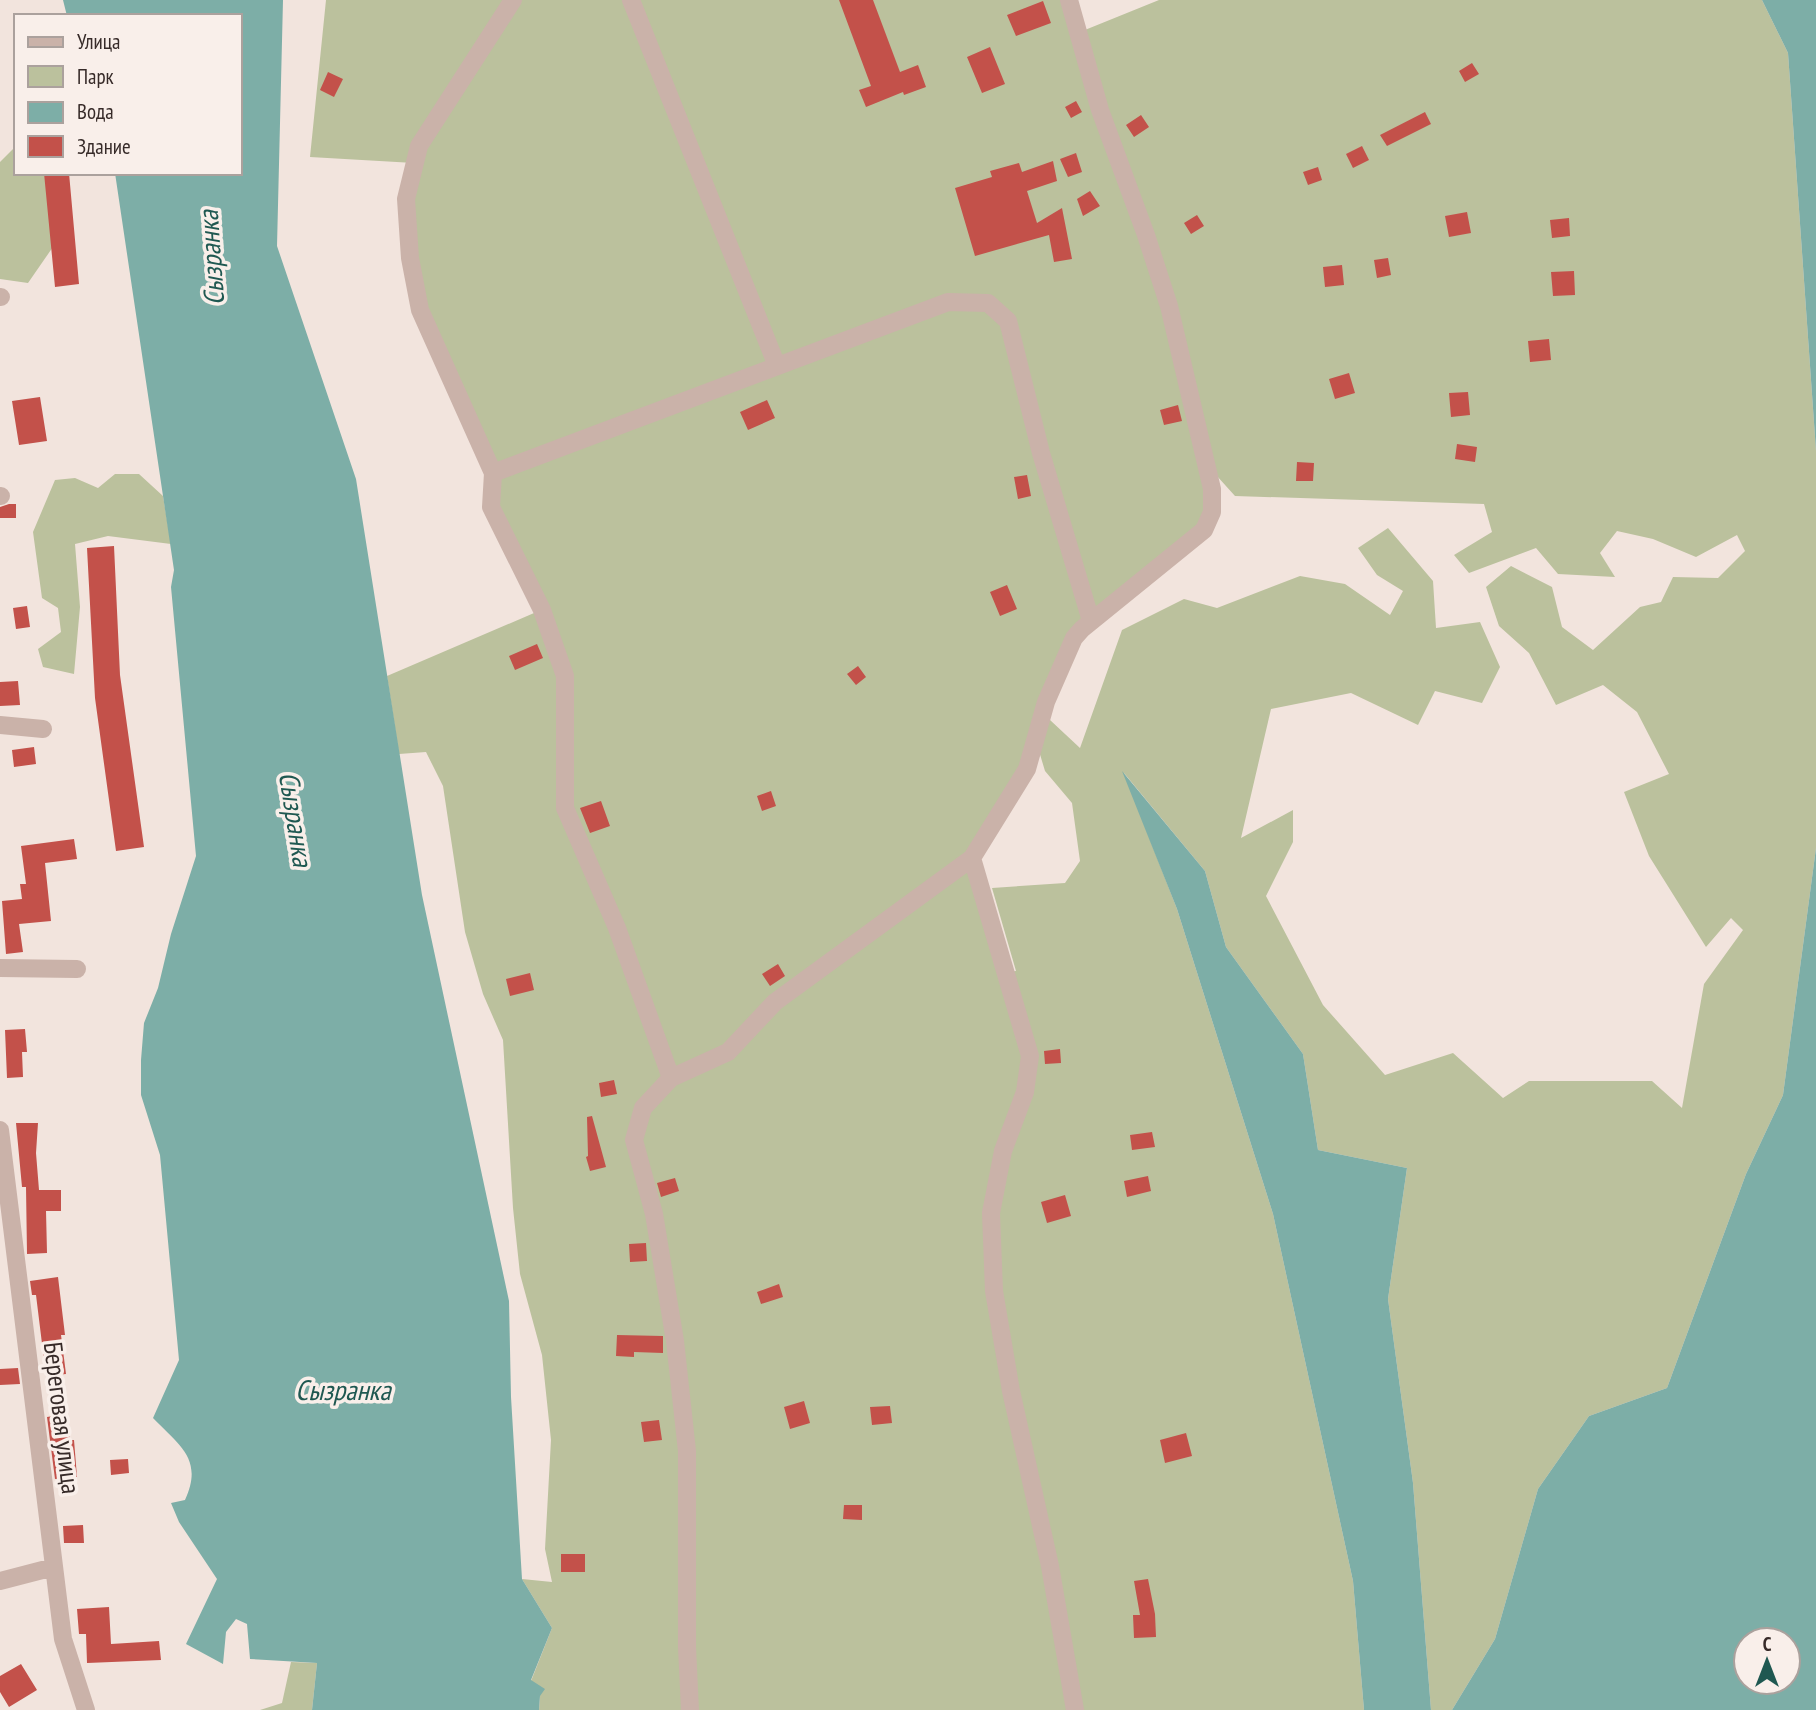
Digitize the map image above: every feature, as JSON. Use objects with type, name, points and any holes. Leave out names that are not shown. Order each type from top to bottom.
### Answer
[{"type":"street","points":[[513,0],[419,146],[406,199],[410,258],[420,310],[493,473],[491,507],[542,610],[565,676],[565,808],[617,928],[671,1078]]},
{"type":"street","points":[[631,0],[777,366]]},
{"type":"street","points":[[690,1710],[687,1647],[687,1451],[675,1341],[654,1214],[634,1140],[643,1108],[671,1078],[729,1052],[775,1002],[972,858],[1027,769],[1046,702],[1074,638],[1091,621],[1205,530],[1212,512],[1212,489],[1169,306],[1100,110],[1069,0]]},
{"type":"street","points":[[493,473],[948,302],[988,303],[1008,321],[1041,453],[1091,621]]},
{"type":"street","points":[[0,725],[43,729]]},
{"type":"street","points":[[972,858],[1030,1056],[1025,1093],[1003,1152],[991,1213],[994,1291],[1011,1391],[1050,1566],[1075,1710]]},
{"type":"street","points":[[0,968],[77,969]]},
{"type":"street","name":"Береговая улица","points":[[0,1130],[63,1639],[86,1710]]},
{"type":"street","points":[[0,1581],[54,1567]]},
{"type":"green space","points":[[326,0],[1064,0],[1075,34],[1159,0],[1762,0],[1788,53],[1816,451],[1816,848],[1783,1095],[1746,1174],[1667,1388],[1589,1416],[1538,1489],[1495,1639],[1452,1710],[1431,1710],[1413,1483],[1388,1299],[1407,1168],[1318,1150],[1303,1054],[1226,947],[1205,871],[1124,773],[1177,909],[1273,1214],[1353,1581],[1364,1710],[539,1710],[540,1696],[531,1681],[552,1628],[522,1579],[552,1582],[545,1549],[551,1440],[542,1355],[520,1274],[513,1208],[503,1040],[483,994],[465,932],[443,786],[426,752],[399,754],[387,676],[541,610],[491,507],[493,473],[420,310],[410,258],[414,163],[310,157]],"holes":[[[1207,465],[1235,496],[1484,504],[1492,532],[1454,555],[1469,573],[1536,548],[1558,574],[1615,577],[1600,553],[1617,531],[1653,539],[1696,557],[1737,535],[1745,551],[1718,578],[1673,577],[1661,602],[1640,607],[1593,650],[1562,627],[1552,587],[1511,566],[1486,587],[1499,626],[1529,653],[1556,705],[1603,685],[1637,712],[1669,774],[1624,792],[1649,856],[1706,947],[1731,918],[1743,930],[1704,984],[1682,1108],[1652,1081],[1529,1081],[1503,1098],[1453,1053],[1385,1075],[1323,1005],[1266,896],[1293,842],[1293,810],[1241,838],[1271,709],[1351,693],[1418,725],[1435,691],[1482,703],[1500,667],[1480,622],[1436,628],[1433,581],[1388,528],[1358,548],[1377,575],[1403,591],[1390,615],[1345,584],[1300,576],[1217,608],[1184,599],[1122,630],[1080,748],[1050,720],[1036,740],[1082,629],[1212,512]],[[1036,741],[1045,771],[1072,803],[1080,861],[1065,883],[992,888],[1016,971],[1005,972],[972,858]]]},
{"type":"green space","points":[[14,148],[14,175],[46,175],[55,244],[28,283],[0,279],[0,162]]},
{"type":"green space","points":[[115,474],[139,474],[163,496],[171,544],[108,536],[75,544],[80,607],[74,674],[43,667],[38,649],[61,632],[58,608],[42,598],[33,532],[55,480],[75,478],[98,488]]},
{"type":"green space","points":[[291,1662],[317,1663],[312,1710],[260,1710],[282,1703]]},
{"type":"water","name":"Сызранка","points":[[63,0],[283,0],[277,246],[356,479],[422,895],[509,1301],[511,1397],[522,1579],[552,1628],[531,1680],[545,1689],[540,1696],[539,1710],[312,1710],[317,1663],[250,1659],[247,1624],[236,1619],[226,1632],[223,1664],[186,1644],[217,1579],[179,1522],[171,1503],[185,1500],[192,1474],[190,1463],[180,1445],[153,1418],[179,1360],[160,1155],[141,1095],[141,1060],[144,1023],[158,988],[171,934],[196,856],[171,587],[174,570],[115,175],[242,175],[242,14],[66,14]]},
{"type":"water","points":[[1762,0],[1816,0],[1816,451],[1788,53]]},
{"type":"water","points":[[1122,771],[1205,871],[1226,947],[1303,1054],[1318,1150],[1407,1168],[1388,1299],[1413,1483],[1431,1710],[1364,1710],[1353,1581],[1273,1214],[1177,909]]},
{"type":"water","points":[[1816,848],[1816,1710],[1452,1710],[1495,1639],[1538,1489],[1589,1416],[1667,1388],[1746,1174],[1783,1095]]},
{"type":"building","points":[[839,0],[873,0],[900,72],[918,65],[926,87],[904,95],[903,92],[866,107],[859,90],[871,86]]},
{"type":"building","points":[[1043,1],[1051,23],[1016,36],[1007,15]]},
{"type":"building","points":[[990,47],[1005,84],[982,93],[967,57]]},
{"type":"building","points":[[1472,63],[1479,74],[1465,82],[1459,71]]},
{"type":"building","points":[[328,72],[343,79],[334,97],[320,90]]},
{"type":"building","points":[[1076,101],[1082,112],[1071,118],[1065,107]]},
{"type":"building","points":[[1425,112],[1431,124],[1387,146],[1380,135]]},
{"type":"building","points":[[1141,115],[1149,127],[1134,137],[1126,125]]},
{"type":"building","points":[[1362,146],[1369,160],[1353,168],[1346,154]]},
{"type":"building","points":[[1076,153],[1082,172],[1068,177],[1060,159]]},
{"type":"building","points":[[1053,161],[1057,181],[1027,191],[1037,223],[1062,208],[1072,259],[1054,262],[1049,235],[975,256],[955,188],[992,177],[990,171],[1019,163],[1022,172]]},
{"type":"building","points":[[1318,167],[1322,180],[1308,185],[1303,172]]},
{"type":"building","points":[[44,175],[69,175],[79,284],[55,287]]},
{"type":"building","points":[[1090,191],[1100,206],[1083,216],[1077,199]]},
{"type":"building","points":[[1467,212],[1471,233],[1449,237],[1445,216]]},
{"type":"building","points":[[1197,215],[1204,226],[1191,234],[1184,223]]},
{"type":"building","points":[[1569,218],[1570,236],[1552,238],[1550,220]]},
{"type":"building","points":[[1388,258],[1391,275],[1377,278],[1374,260]]},
{"type":"building","points":[[1342,265],[1344,285],[1325,287],[1323,267]]},
{"type":"building","points":[[1574,271],[1575,295],[1553,296],[1551,272]]},
{"type":"building","points":[[1549,339],[1551,360],[1530,362],[1528,341]]},
{"type":"building","points":[[1349,373],[1355,393],[1335,399],[1329,379]]},
{"type":"building","points":[[1468,392],[1470,415],[1451,417],[1449,393]]},
{"type":"building","points":[[40,397],[47,441],[19,445],[12,401]]},
{"type":"building","points":[[767,400],[775,418],[748,430],[740,412]]},
{"type":"building","points":[[1178,405],[1182,421],[1164,425],[1160,410]]},
{"type":"building","points":[[1457,444],[1477,447],[1475,462],[1455,459]]},
{"type":"building","points":[[1297,462],[1314,463],[1313,481],[1296,481]]},
{"type":"building","points":[[1027,475],[1031,496],[1018,499],[1014,477]]},
{"type":"building","points":[[16,504],[16,518],[0,518],[0,507]]},
{"type":"building","points":[[114,546],[120,675],[144,847],[116,851],[95,698],[87,548]]},
{"type":"building","points":[[1007,585],[1017,609],[1000,616],[990,592]]},
{"type":"building","points":[[27,606],[30,627],[16,629],[13,608]]},
{"type":"building","points":[[537,644],[543,658],[515,670],[509,656]]},
{"type":"building","points":[[858,666],[866,677],[856,685],[847,674]]},
{"type":"building","points":[[18,681],[20,705],[0,706],[0,682]]},
{"type":"building","points":[[34,747],[36,764],[14,767],[12,750]]},
{"type":"building","points":[[771,791],[776,806],[762,811],[757,796]]},
{"type":"building","points":[[601,801],[610,826],[590,833],[580,808]]},
{"type":"building","points":[[74,839],[77,859],[45,863],[51,921],[19,924],[23,952],[6,954],[2,901],[22,899],[20,884],[26,884],[21,846]]},
{"type":"building","points":[[778,964],[785,976],[770,986],[762,974]]},
{"type":"building","points":[[530,973],[534,990],[510,996],[506,979]]},
{"type":"building","points":[[25,1029],[27,1052],[22,1052],[23,1077],[7,1078],[5,1030]]},
{"type":"building","points":[[1060,1049],[1061,1063],[1045,1064],[1044,1051]]},
{"type":"building","points":[[614,1080],[617,1094],[601,1097],[599,1083]]},
{"type":"building","points":[[592,1116],[606,1167],[590,1171],[586,1157],[587,1117]]},
{"type":"building","points":[[16,1123],[38,1123],[36,1153],[39,1190],[61,1190],[61,1211],[46,1211],[47,1253],[27,1254],[26,1187],[22,1187]]},
{"type":"building","points":[[1152,1132],[1155,1147],[1132,1150],[1130,1135]]},
{"type":"building","points":[[1148,1176],[1151,1191],[1127,1197],[1124,1181]]},
{"type":"building","points":[[675,1178],[679,1191],[661,1197],[657,1183]]},
{"type":"building","points":[[1065,1195],[1071,1216],[1047,1223],[1041,1202]]},
{"type":"building","points":[[646,1243],[647,1261],[630,1262],[629,1244]]},
{"type":"building","points":[[58,1277],[65,1335],[61,1335],[66,1374],[46,1376],[36,1295],[32,1295],[30,1281]]},
{"type":"building","points":[[779,1284],[783,1297],[761,1304],[757,1292]]},
{"type":"building","points":[[617,1335],[663,1336],[663,1353],[634,1352],[634,1357],[616,1356]]},
{"type":"building","points":[[18,1368],[20,1384],[0,1385],[0,1369]]},
{"type":"building","points":[[804,1401],[810,1423],[790,1429],[784,1407]]},
{"type":"building","points":[[890,1406],[892,1423],[872,1425],[870,1407]]},
{"type":"building","points":[[66,1414],[70,1440],[74,1440],[77,1477],[55,1479],[47,1417]]},
{"type":"building","points":[[659,1420],[662,1440],[644,1442],[641,1422]]},
{"type":"building","points":[[1186,1433],[1192,1456],[1165,1463],[1160,1440]]},
{"type":"building","points":[[128,1459],[129,1473],[111,1475],[110,1460]]},
{"type":"building","points":[[844,1505],[862,1505],[862,1520],[843,1519]]},
{"type":"building","points":[[83,1525],[84,1543],[64,1543],[63,1526]]},
{"type":"building","points":[[561,1554],[585,1554],[585,1572],[561,1572]]},
{"type":"building","points":[[1148,1579],[1155,1614],[1156,1637],[1134,1638],[1133,1615],[1140,1615],[1134,1581]]},
{"type":"building","points":[[109,1607],[111,1644],[159,1641],[161,1660],[87,1663],[86,1634],[79,1634],[77,1609]]},
{"type":"building","points":[[21,1664],[37,1690],[9,1707],[0,1692],[0,1676]]}]
